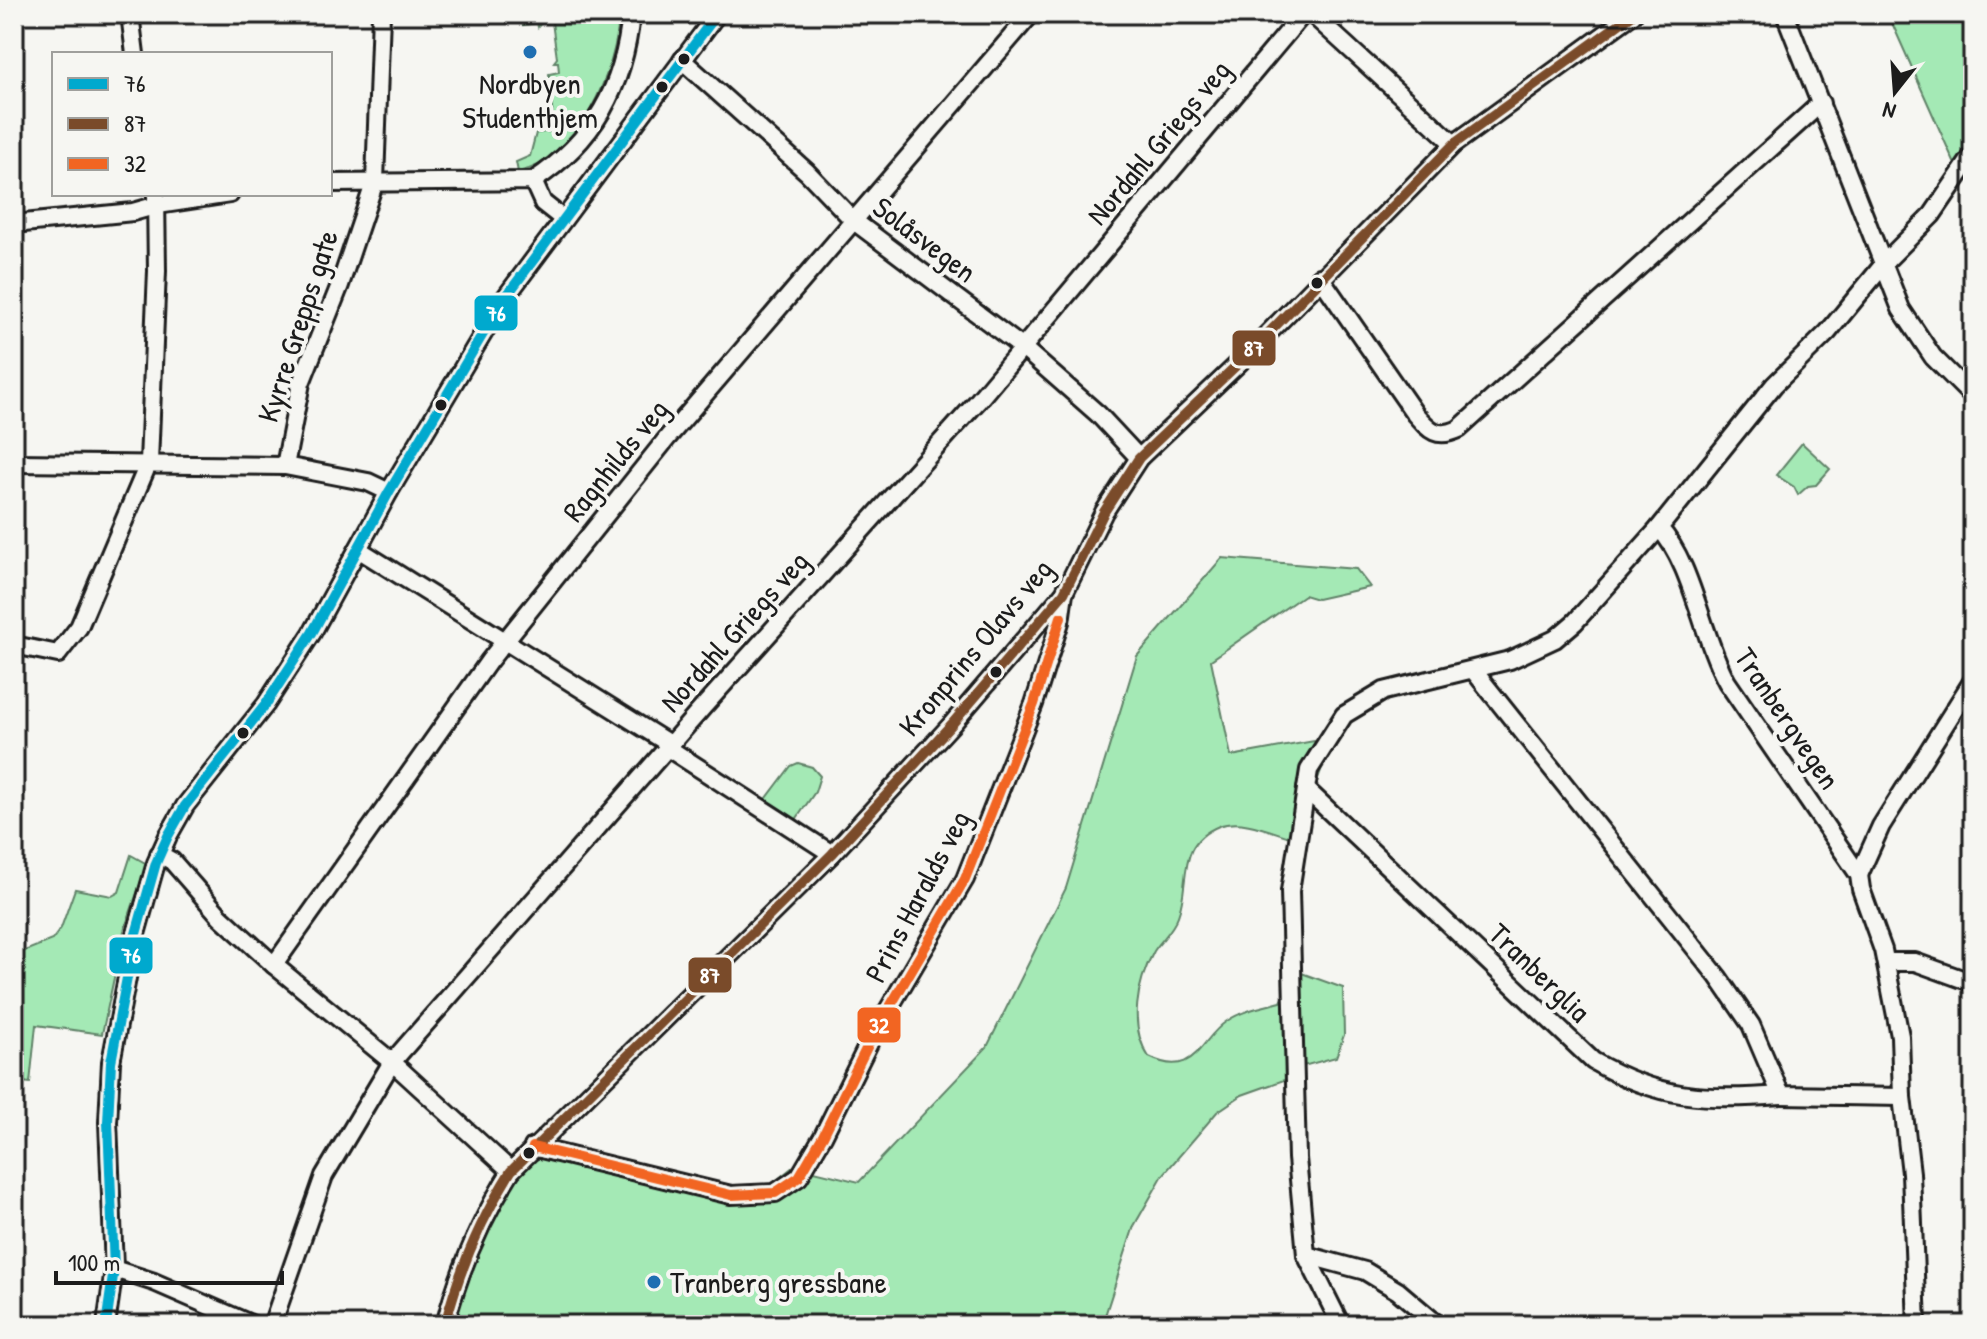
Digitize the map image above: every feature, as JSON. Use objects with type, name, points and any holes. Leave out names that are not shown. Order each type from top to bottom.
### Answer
[{"type":"street","points":[[130,14],[135,52]]},
{"type":"street","name":"Kyrre Grepps gate","points":[[285,466],[301,383],[340,285],[375,181],[381,14]]},
{"type":"street","points":[[332,183],[533,181],[566,160],[599,118],[628,40],[631,14]]},
{"type":"street","points":[[106,1325],[114,1269],[108,1136],[111,1062],[134,941],[159,854],[185,806],[246,730],[296,659],[456,374],[562,218],[717,14]]},
{"type":"street","name":"Ragnhilds veg","points":[[274,965],[505,642],[668,437],[1031,14]]},
{"type":"street","name":"Nordahl Griegs veg","points":[[272,1325],[324,1176],[392,1062],[1023,348],[1303,14]]},
{"type":"street","points":[[1312,14],[1454,144]]},
{"type":"street","name":"Kronprins Olavs veg","points":[[445,1325],[469,1251],[511,1171],[832,854],[952,724],[1064,593],[1104,512],[1139,458],[1240,362],[1320,277],[1454,144],[1633,14]]},
{"type":"street","points":[[1785,14],[1901,309],[1933,357],[1973,397]]},
{"type":"street","name":"Solåsvegen","points":[[682,60],[807,172],[854,221],[1023,348],[1098,414],[1139,458]]},
{"type":"street","points":[[1320,277],[1415,414],[1430,431],[1447,434],[1459,429],[1821,103]]},
{"type":"street","points":[[1341,1325],[1306,1255],[1297,1164],[1290,891],[1309,770],[1344,715],[1384,691],[1474,671],[1555,639],[1575,622],[1659,528],[1774,385],[1828,332],[1883,264],[1932,215],[1973,155]]},
{"type":"street","points":[[533,181],[543,203],[562,218]]},
{"type":"street","points":[[14,224],[133,212],[157,199],[201,196]]},
{"type":"street","points":[[14,645],[58,654],[68,644],[79,627],[149,462],[157,199]]},
{"type":"street","points":[[14,463],[149,462],[285,466],[368,482],[389,492]]},
{"type":"street","name":"Tranbergvegen","points":[[1659,528],[1673,543],[1713,656],[1727,682],[1859,875],[1886,962],[1900,1036],[1902,1097],[1911,1173],[1917,1325]]},
{"type":"street","points":[[358,549],[670,746],[832,854]]},
{"type":"street","name":"Prins Haralds veg","points":[[533,1147],[731,1195],[775,1193],[799,1177],[871,1039],[965,879],[1034,704],[1060,622],[1064,593]]},
{"type":"street","points":[[1474,671],[1718,977],[1751,1025],[1781,1095]]},
{"type":"street","points":[[1859,875],[1881,826],[1973,680]]},
{"type":"street","name":"Tranberglia","points":[[1306,789],[1593,1061],[1626,1080],[1690,1098],[1781,1095],[1902,1097]]},
{"type":"street","points":[[159,854],[172,861],[220,916],[274,965],[392,1062],[511,1171]]},
{"type":"street","points":[[1886,962],[1915,962],[1973,983]]},
{"type":"street","points":[[1306,1255],[1365,1271],[1398,1291],[1438,1325]]},
{"type":"street","points":[[114,1269],[154,1282],[253,1325]]},
{"type":"green space","points":[[543,14],[619,14],[617,36],[602,85],[576,131],[559,150],[540,164],[518,172],[516,162],[530,156],[536,133],[554,131],[549,74],[559,72],[558,62],[554,62],[557,58],[552,22],[541,23],[538,27],[537,23],[523,25],[522,18]]},
{"type":"green space","points":[[1888,14],[1967,14],[1973,22],[1973,138],[1957,169]]},
{"type":"green space","points":[[1802,443],[1830,469],[1816,485],[1808,486],[1798,495],[1794,487],[1776,475]]},
{"type":"green space","points":[[1222,558],[1356,569],[1370,587],[1317,599],[1304,595],[1211,660],[1231,756],[1314,741],[1328,751],[1296,839],[1238,823],[1219,826],[1196,843],[1187,865],[1178,916],[1154,951],[1139,990],[1137,1018],[1142,1045],[1149,1057],[1165,1063],[1177,1064],[1187,1060],[1233,1017],[1281,1002],[1296,971],[1343,988],[1344,1035],[1336,1057],[1303,1066],[1298,1075],[1242,1095],[1217,1112],[1163,1175],[1134,1226],[1102,1325],[450,1325],[506,1173],[556,1151],[758,1195],[794,1166],[859,1182],[987,1047],[1066,888],[1137,656]]},
{"type":"green space","points":[[798,763],[812,767],[820,776],[815,792],[795,821],[764,802],[791,766]]},
{"type":"green space","points":[[131,855],[147,864],[124,931],[102,1034],[36,1025],[30,1083],[14,1081],[14,969],[22,952],[52,940],[61,928],[75,889],[112,896],[119,892]]},
{"type":"transit line","name":"76","points":[[106,1325],[114,1269],[108,1122],[111,1062],[134,941],[156,863],[168,836],[185,806],[266,704],[312,633],[389,492],[502,302],[717,14]]},
{"type":"transit line","name":"87","points":[[445,1325],[472,1245],[511,1171],[832,854],[952,724],[1064,593],[1104,512],[1139,458],[1240,362],[1454,144],[1633,14]]},
{"type":"transit line","name":"32","points":[[533,1147],[731,1195],[775,1193],[799,1177],[871,1039],[965,879],[1034,704],[1061,617]]},
{"type":"place","name":"Nordbyen Studenthjem","points":[[530,52]]},
{"type":"place","name":"Tranberg gressbane","points":[[654,1282]]}]
